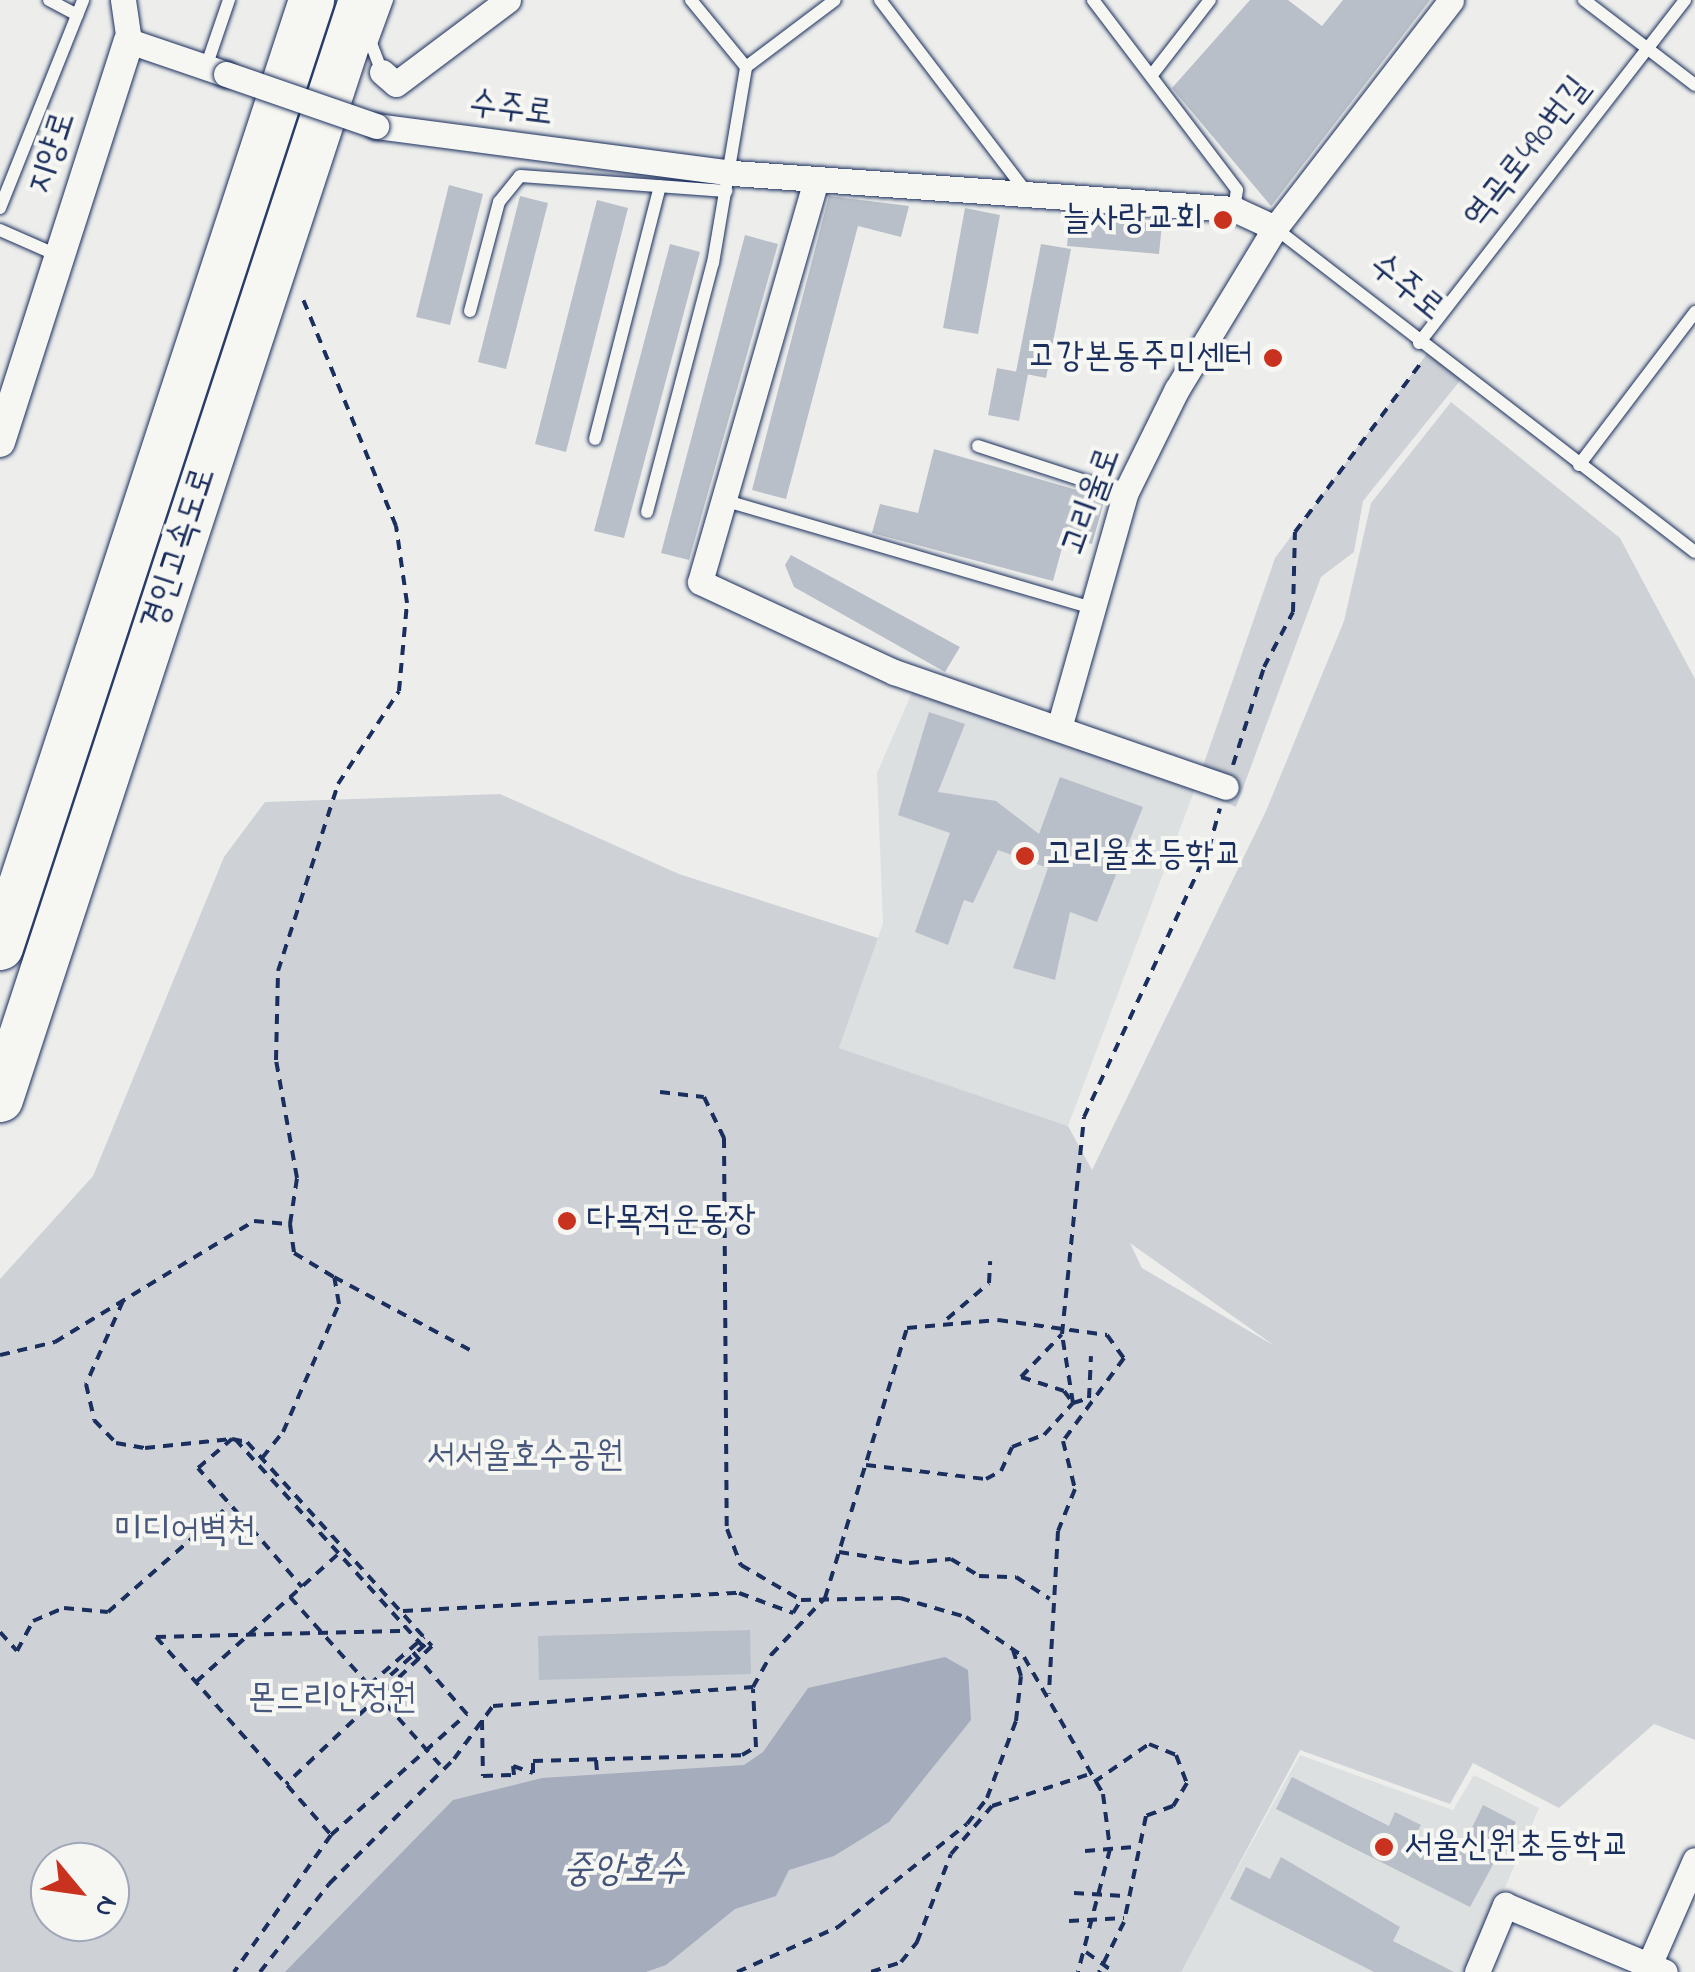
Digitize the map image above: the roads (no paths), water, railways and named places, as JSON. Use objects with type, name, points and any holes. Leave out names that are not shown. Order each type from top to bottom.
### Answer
[{"type":"highway","name":"경인고속도로","points":[[0,947],[311,0]]},
{"type":"highway","name":"경인고속도로","points":[[0,1099],[360,0]]},
{"type":"street","name":"지양로","points":[[0,442],[6,399],[60,256],[129,41],[123,0]]},
{"type":"street","points":[[382,72],[396,84],[508,0]]},
{"type":"street","name":"고리울로","points":[[1059,728],[1125,494],[1177,389],[1275,228],[1451,0]]},
{"type":"street","name":"수주로","points":[[129,41],[376,126],[730,182],[816,180],[1234,208],[1275,228]]},
{"type":"street","points":[[816,180],[700,582],[894,672],[1226,787]]},
{"type":"street","points":[[1477,1972],[1505,1905],[1654,1970],[1695,1860]]},
{"type":"lane","points":[[49,0],[77,14]]},
{"type":"lane","points":[[0,208],[83,0]]},
{"type":"lane","points":[[216,71],[229,0]]},
{"type":"lane","points":[[382,72],[371,44],[387,0]]},
{"type":"lane","points":[[692,0],[746,67]]},
{"type":"lane","points":[[647,512],[730,182],[746,67],[836,0]]},
{"type":"lane","points":[[880,0],[1028,194]]},
{"type":"lane","points":[[1093,0],[1237,190],[1234,208]]},
{"type":"lane","points":[[1150,76],[1210,0]]},
{"type":"lane","points":[[1584,0],[1695,85]]},
{"type":"lane","name":"역곡로490번길","points":[[1424,348],[1685,0]]},
{"type":"lane","points":[[470,311],[508,181],[580,176],[660,186],[730,182]]},
{"type":"lane","points":[[595,439],[660,186]]},
{"type":"lane","name":"수주로","points":[[1275,228],[1424,348],[1695,552]]},
{"type":"lane","points":[[0,230],[60,256]]},
{"type":"lane","points":[[1579,465],[1692,322]]},
{"type":"lane","points":[[978,446],[1125,494]]},
{"type":"lane","points":[[723,500],[1093,608]]},
{"type":"water","name":"중앙호수","points":[[945,1657],[968,1670],[971,1720],[889,1822],[834,1856],[789,1870],[776,1896],[735,1909],[666,1965],[646,1972],[285,1972],[453,1800],[542,1778],[744,1765],[763,1752],[808,1688]]},
{"type":"place","name":"늘사랑교회","points":[[1223,220]]},
{"type":"place","name":"고강본동주민센터","points":[[1273,358]]},
{"type":"place","name":"고리울초등학교","points":[[1025,856]]},
{"type":"place","name":"다목적운동장","points":[[567,1221]]},
{"type":"place","name":"서울신원초등학교","points":[[1384,1847]]},
{"type":"park label","name":"서서울호수공원","points":[[525,1457]]},
{"type":"park label","name":"미디어벽천","points":[[185,1532]]},
{"type":"park label","name":"몬드리안정원","points":[[332,1699]]}]
